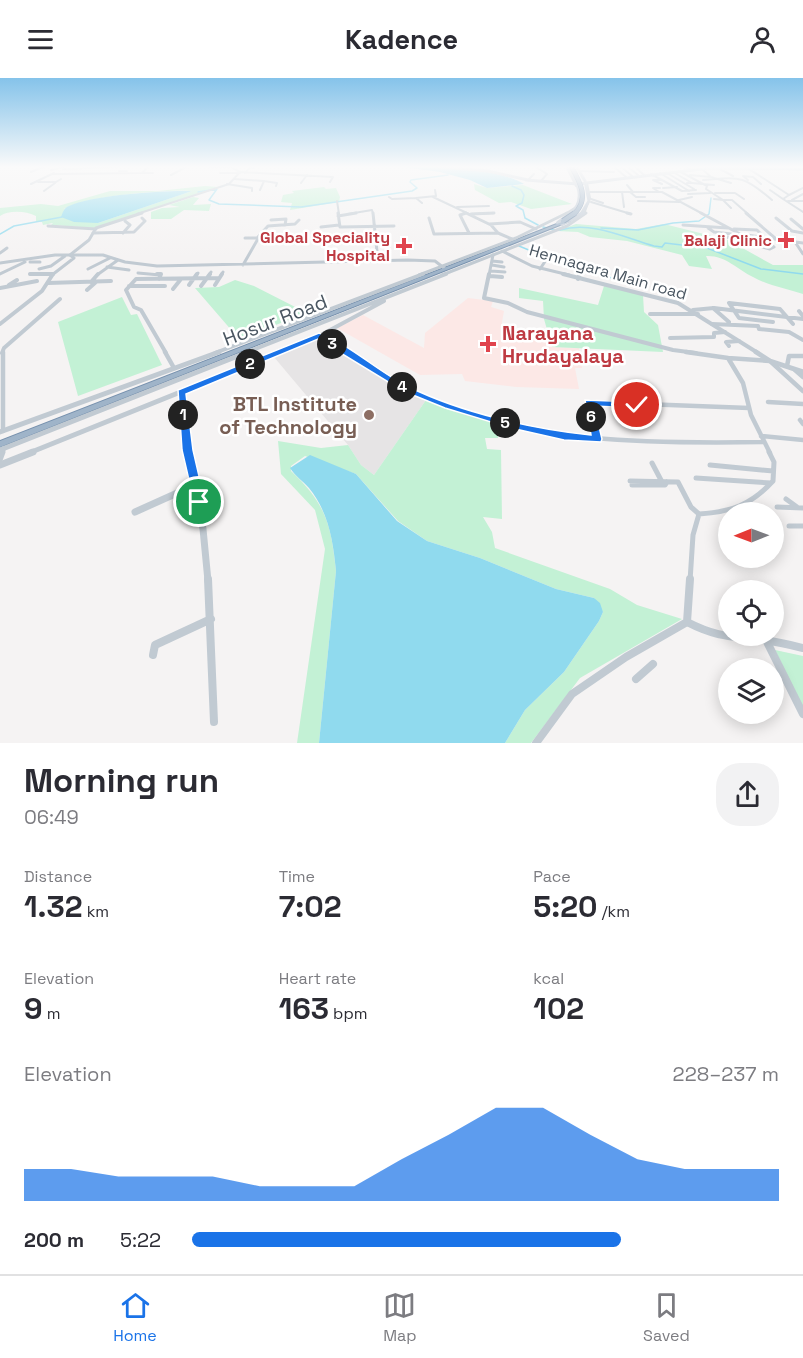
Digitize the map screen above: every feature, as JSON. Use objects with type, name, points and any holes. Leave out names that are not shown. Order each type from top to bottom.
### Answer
[{"type":"highway","name":"Hosur Road","points":[[1,447],[502,250],[563,222],[578,211],[584,197]]},
{"type":"highway","name":"Hosur Road","points":[[0,439],[63,410],[548,229]]},
{"type":"main road","points":[[589,197],[590,202]]},
{"type":"main road","points":[[563,222],[577,207],[581,198],[590,202]]},
{"type":"main road","points":[[563,222],[577,218],[590,202]]},
{"type":"street","points":[[48,226],[96,229],[189,197]]},
{"type":"street","points":[[389,197],[392,200],[424,197]]},
{"type":"street","points":[[424,197],[428,201]]},
{"type":"street","points":[[433,197],[489,224],[498,233],[512,239]]},
{"type":"street","points":[[548,229],[575,208],[578,197]]},
{"type":"street","points":[[60,299],[4,348],[1,356],[2,432],[442,267],[536,229],[548,229],[575,222],[590,202],[590,197]]},
{"type":"street","points":[[623,197],[624,207]]},
{"type":"street","points":[[632,197],[680,201],[690,197]]},
{"type":"street","points":[[638,199],[648,197]]},
{"type":"street","points":[[671,197],[740,234],[803,243]]},
{"type":"street","points":[[740,197],[744,200]]},
{"type":"street","points":[[769,197],[772,200]]},
{"type":"street","points":[[782,197],[803,208]]},
{"type":"street","points":[[788,201],[789,197]]},
{"type":"street","points":[[788,201],[796,197]]},
{"type":"street","points":[[417,198],[422,204]]},
{"type":"street","points":[[721,198],[731,208]]},
{"type":"street","points":[[714,199],[729,198],[777,239]]},
{"type":"street","points":[[788,201],[803,208]]},
{"type":"street","points":[[336,202],[339,225]]},
{"type":"street","points":[[590,202],[603,203]]},
{"type":"street","points":[[590,202],[614,208]]},
{"type":"street","points":[[457,207],[489,206]]},
{"type":"street","points":[[610,207],[631,214]]},
{"type":"street","points":[[338,216],[372,210],[378,261]]},
{"type":"street","points":[[469,233],[460,215],[494,213]]},
{"type":"street","points":[[93,233],[134,232],[145,221],[142,218]]},
{"type":"street","points":[[429,218],[434,234],[498,233]]},
{"type":"street","points":[[776,218],[788,227],[802,231]]},
{"type":"street","points":[[271,219],[286,219],[285,225]]},
{"type":"street","points":[[791,219],[802,231]]},
{"type":"street","points":[[482,221],[503,220]]},
{"type":"street","points":[[123,233],[130,225],[125,221]]},
{"type":"street","points":[[258,238],[268,226],[285,225],[298,221],[302,223]]},
{"type":"street","points":[[489,224],[520,222],[536,229]]},
{"type":"street","points":[[683,225],[697,224],[714,232],[730,234]]},
{"type":"street","points":[[243,266],[267,225]]},
{"type":"street","points":[[321,227],[394,226]]},
{"type":"street","points":[[112,233],[118,227]]},
{"type":"street","points":[[708,228],[757,230],[761,234]]},
{"type":"street","points":[[39,269],[51,266],[68,255],[96,229]]},
{"type":"street","points":[[102,233],[105,230]]},
{"type":"street","points":[[257,230],[263,230]]},
{"type":"street","points":[[737,240],[740,234]]},
{"type":"street","points":[[723,236],[770,249],[774,247],[771,245]]},
{"type":"street","points":[[245,238],[258,238]]},
{"type":"street","points":[[795,242],[803,254]]},
{"type":"street","points":[[0,253],[7,248]]},
{"type":"street","points":[[298,330],[395,294],[502,250]]},
{"type":"street","name":"Hennagara Main road","points":[[502,250],[540,268],[664,298],[693,310],[770,361],[803,372]]},
{"type":"street","points":[[0,274],[25,262],[68,255],[103,255],[135,263],[243,266],[432,261],[438,262],[442,267]]},
{"type":"street","points":[[0,324],[31,300],[48,283],[53,274],[74,258],[68,255]]},
{"type":"street","points":[[493,255],[484,298],[498,300],[527,312],[652,345],[728,358],[770,361],[803,391]]},
{"type":"street","points":[[87,269],[110,258]]},
{"type":"street","points":[[91,282],[118,260]]},
{"type":"street","points":[[540,268],[546,260]]},
{"type":"street","points":[[0,263],[40,262]]},
{"type":"street","points":[[492,263],[502,262]]},
{"type":"street","points":[[124,275],[135,263]]},
{"type":"street","points":[[492,263],[504,267]]},
{"type":"street","points":[[107,267],[129,270]]},
{"type":"street","points":[[578,279],[581,271]]},
{"type":"street","points":[[201,286],[211,272]]},
{"type":"street","points":[[215,285],[223,272]]},
{"type":"street","points":[[490,273],[505,272]]},
{"type":"street","points":[[138,273],[161,274],[159,279]]},
{"type":"street","points":[[189,285],[198,273]]},
{"type":"street","points":[[490,273],[502,277]]},
{"type":"street","points":[[30,274],[53,274]]},
{"type":"street","points":[[174,368],[141,310],[134,307],[126,290],[134,280],[219,278]]},
{"type":"street","points":[[173,289],[181,279]]},
{"type":"street","points":[[7,287],[17,280]]},
{"type":"street","points":[[1,288],[37,280]]},
{"type":"street","points":[[48,283],[111,280]]},
{"type":"street","points":[[87,291],[96,282]]},
{"type":"street","points":[[129,286],[165,286]]},
{"type":"street","points":[[0,465],[319,336],[395,294]]},
{"type":"street","points":[[773,322],[741,319],[729,303],[780,309],[792,324]]},
{"type":"street","points":[[693,310],[713,308],[803,317]]},
{"type":"street","points":[[713,308],[729,322]]},
{"type":"street","points":[[799,311],[803,317]]},
{"type":"street","points":[[650,314],[699,314]]},
{"type":"street","points":[[712,324],[758,326],[789,332],[802,339]]},
{"type":"street","points":[[670,338],[714,337],[714,333],[725,332]]},
{"type":"street","points":[[319,336],[406,389],[426,398],[511,425],[564,436],[597,439],[803,440]]},
{"type":"street","points":[[729,346],[726,342],[739,341]]},
{"type":"street","points":[[787,366],[789,356],[803,356]]},
{"type":"street","points":[[631,483],[678,482],[691,507],[699,514],[738,509],[758,498],[771,483],[774,462],[749,408],[743,383],[728,358]]},
{"type":"street","points":[[793,369],[803,377]]},
{"type":"street","points":[[181,392],[187,450],[206,555],[211,619],[214,722]]},
{"type":"street","points":[[597,439],[587,404],[590,402],[749,408]]},
{"type":"street","points":[[768,402],[803,404]]},
{"type":"street","points":[[0,460],[1,447]]},
{"type":"street","points":[[652,463],[664,482]]},
{"type":"street","points":[[710,465],[773,471]]},
{"type":"street","points":[[696,478],[771,483]]},
{"type":"street","points":[[135,512],[195,485]]},
{"type":"street","points":[[786,499],[800,507]]},
{"type":"street","points":[[784,507],[800,507]]},
{"type":"street","points":[[687,622],[693,535],[699,514]]},
{"type":"street","points":[[789,526],[803,526]]},
{"type":"street","points":[[153,655],[155,645],[211,619]]},
{"type":"street","points":[[687,622],[718,636]]},
{"type":"street","points":[[536,743],[573,694],[626,657],[687,622]]},
{"type":"street","points":[[784,644],[803,648]]},
{"type":"street","points":[[768,646],[803,714]]},
{"type":"street","points":[[636,679],[653,664]]},
{"type":"shaded area","name":"Narayana Hrudayalaya","points":[[468,298],[493,301],[491,307],[504,311],[501,328],[512,329],[513,332],[550,341],[552,347],[579,348],[582,368],[575,368],[579,389],[516,387],[465,381],[462,374],[420,375],[337,328],[363,315],[424,348],[425,333]]},
{"type":"shaded area","name":"BTL Institute of Technology","points":[[321,338],[410,394],[426,400],[374,475],[361,465],[348,445],[274,357]]},
{"type":"green space","points":[[89,197],[107,197],[74,204],[64,209],[98,223],[174,197],[188,197],[95,228],[51,225],[53,223],[43,225],[42,222],[36,221],[36,216],[23,212],[0,216],[0,208],[41,204],[58,206]]},
{"type":"green space","points":[[193,197],[199,198],[193,205],[211,204],[209,211],[184,210],[171,219],[151,219],[151,212],[162,208],[180,207],[169,205]]},
{"type":"green space","points":[[282,197],[340,197],[339,202],[290,210],[292,203],[281,202]]},
{"type":"green space","points":[[488,197],[554,197],[572,204],[531,209],[511,202],[499,203]]},
{"type":"green space","points":[[576,224],[636,229],[664,224],[728,240],[773,265],[803,265],[803,294],[759,280],[731,263],[713,256],[706,256],[712,269],[689,266],[682,255],[627,241],[590,237],[578,232],[557,231]]},
{"type":"green space","points":[[235,280],[254,286],[307,313],[239,339],[195,288],[219,287]]},
{"type":"green space","points":[[604,286],[643,295],[644,312],[658,325],[663,352],[552,347],[544,319],[543,301],[519,298],[519,288],[598,305]]},
{"type":"green space","points":[[122,297],[131,315],[137,314],[162,365],[78,396],[58,322]]},
{"type":"green space","points":[[426,400],[498,422],[498,438],[485,438],[487,449],[501,450],[502,519],[483,517],[492,532],[495,548],[610,589],[637,605],[682,619],[580,678],[531,743],[505,743],[525,710],[564,672],[599,621],[603,612],[594,598],[556,589],[480,558],[427,541],[398,521],[356,474],[305,456],[291,466],[291,471],[312,494],[325,516],[332,540],[336,571],[319,743],[297,743],[325,549],[315,510],[281,474],[278,441],[321,448],[348,445],[361,465],[374,475]]},
{"type":"green space","points":[[775,650],[803,656],[803,707],[784,668],[784,658],[779,658]]},
{"type":"water","points":[[174,197],[98,223],[74,222],[61,217],[67,207],[94,199]]},
{"type":"water","points":[[310,455],[356,474],[397,521],[427,541],[480,558],[556,589],[594,598],[600,603],[603,612],[599,621],[564,672],[525,710],[505,743],[319,743],[336,571],[326,517],[309,488],[290,468]]},
{"type":"waterway","points":[[211,197],[209,200],[219,204],[301,207],[370,197]]},
{"type":"waterway","points":[[523,197],[522,203],[516,206],[523,210],[525,218],[538,225]]},
{"type":"waterway","points":[[601,228],[638,230],[673,223],[699,221],[709,214],[711,198]]},
{"type":"waterway","points":[[0,234],[14,226],[62,217]]},
{"type":"waterway","points":[[543,227],[555,230]]},
{"type":"waterway","points":[[560,230],[584,227],[654,246],[662,247],[665,243],[707,248],[761,269],[803,274]]},
{"type":"waterway","points":[[519,246],[568,266],[616,279]]},
{"type":"place","name":"Balaji Clinic","points":[[786,240]]},
{"type":"place","name":"Global Speciality Hospital","points":[[404,246]]},
{"type":"place","name":"Narayana Hrudayalaya","points":[[488,344]]},
{"type":"place","name":"BTL Institute of Technology","points":[[369,415]]},
{"type":"route","points":[[199,502],[187,450],[181,392],[319,336],[406,389],[469,413],[511,425],[564,436],[597,439],[588,403],[637,405]]}]
